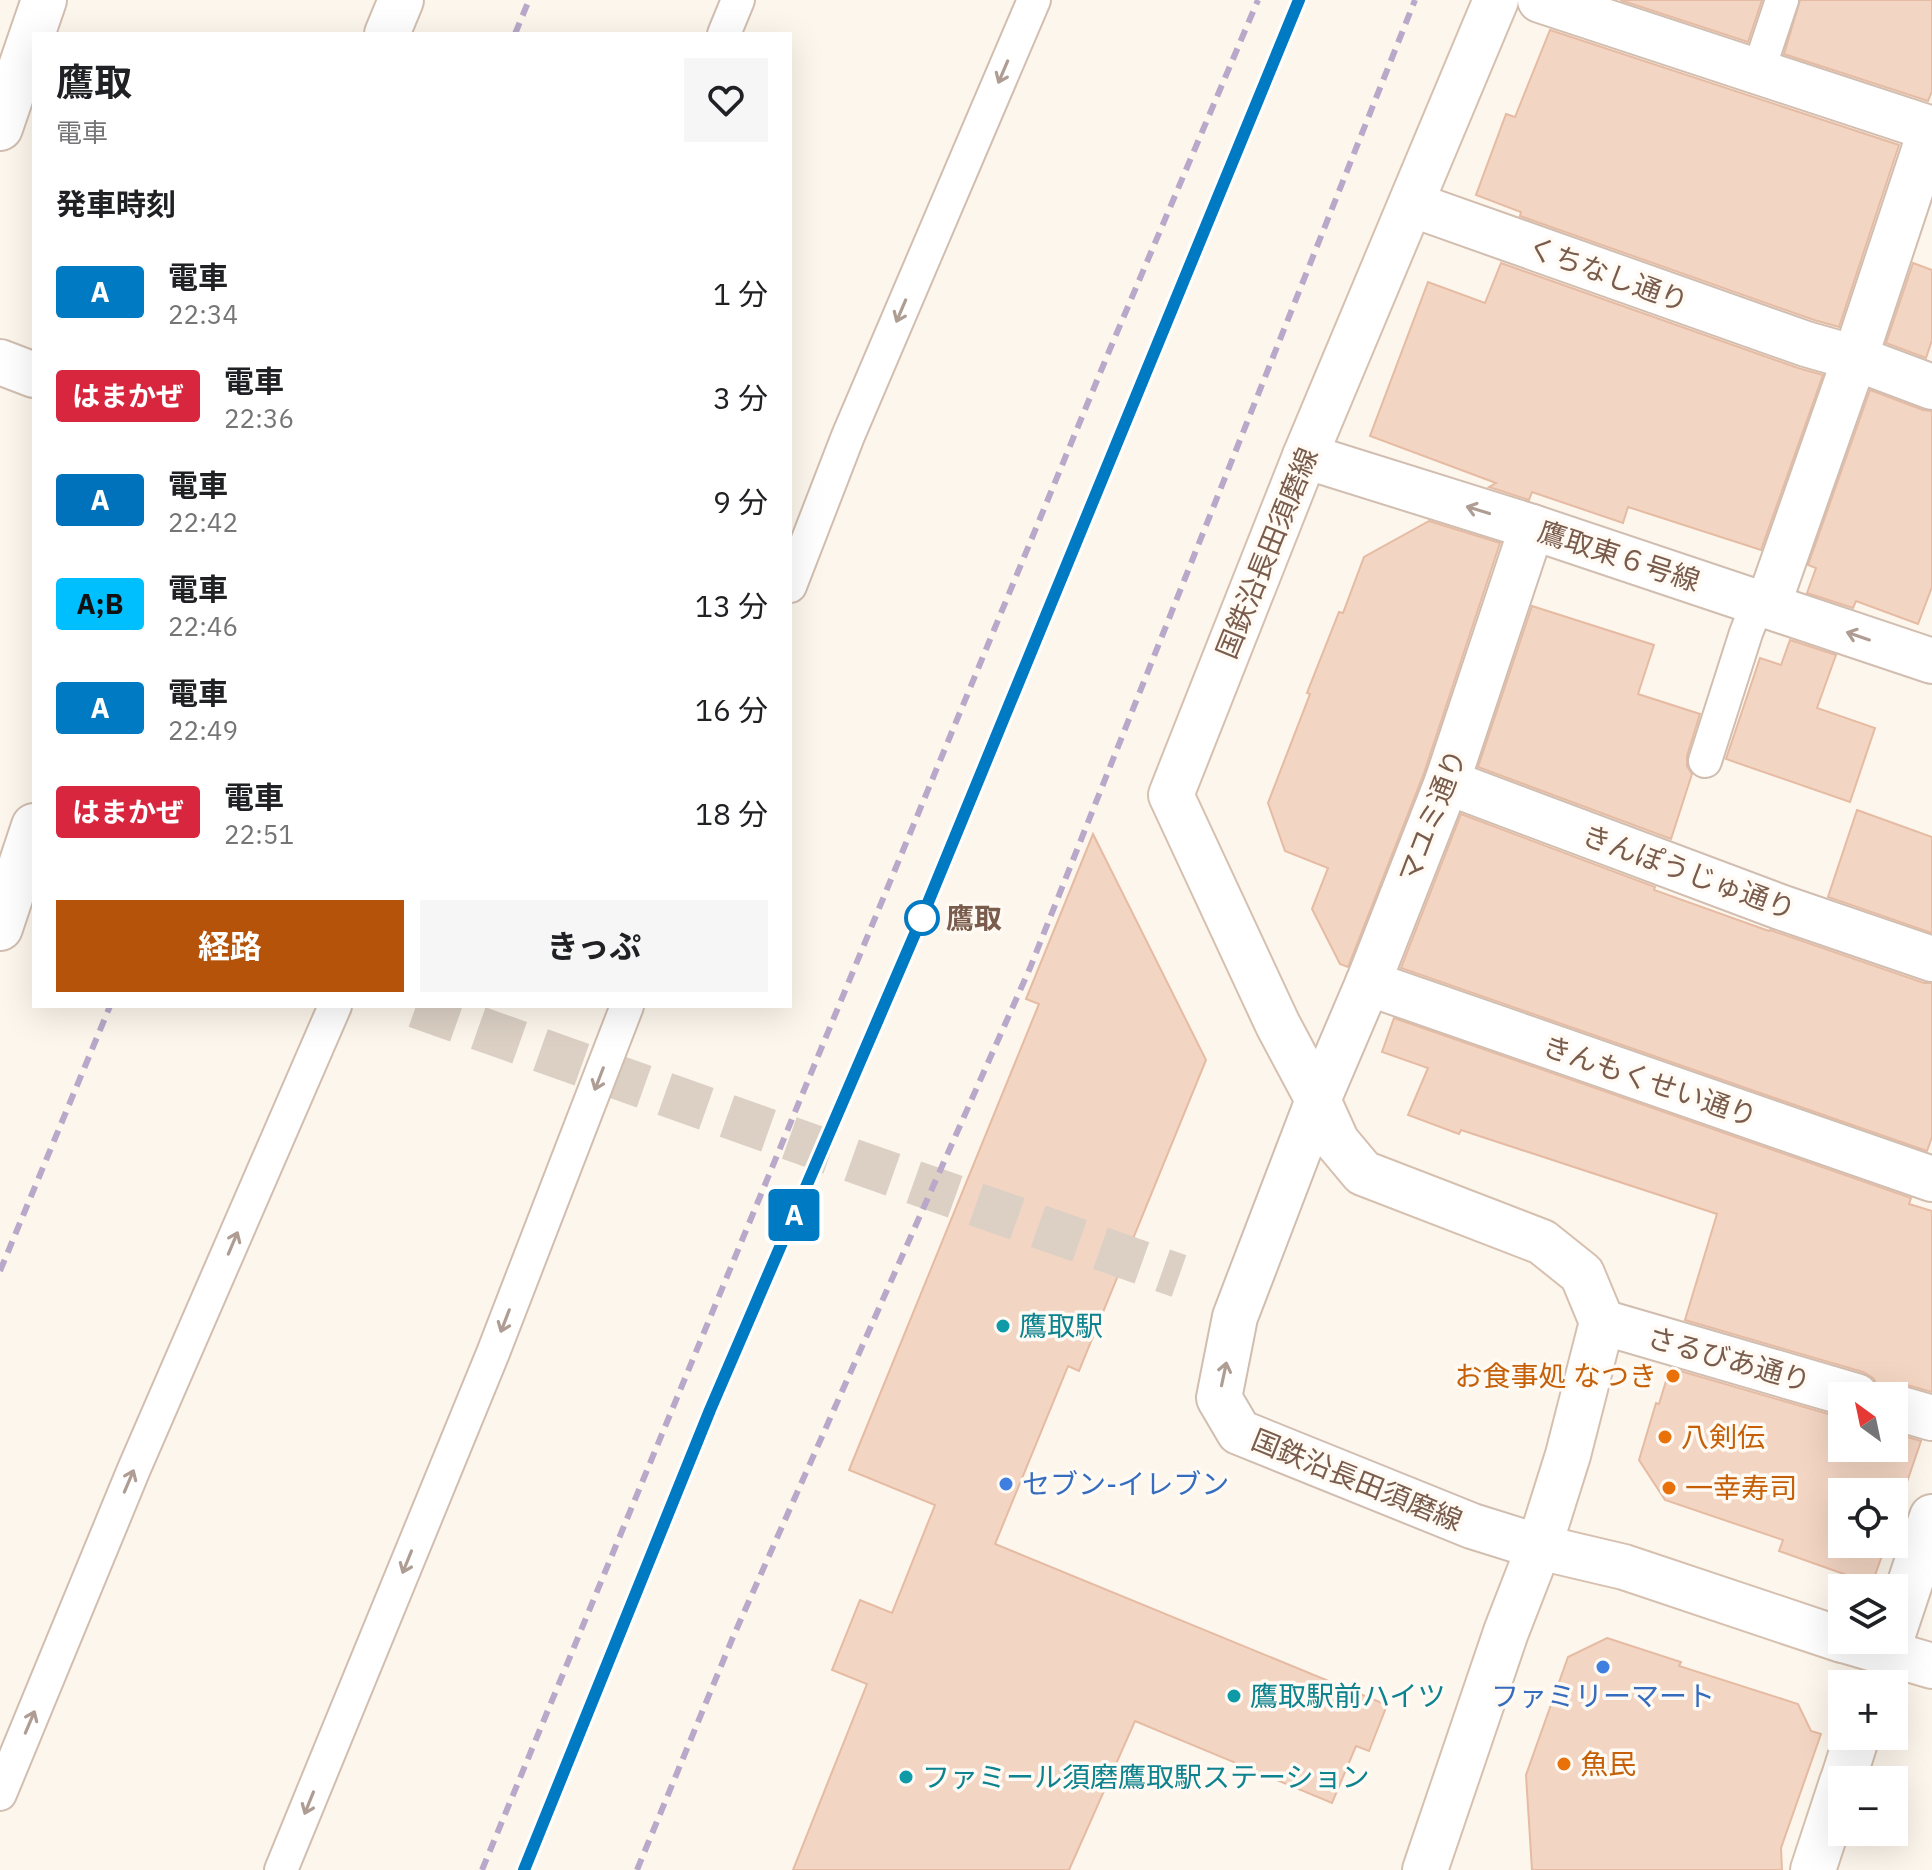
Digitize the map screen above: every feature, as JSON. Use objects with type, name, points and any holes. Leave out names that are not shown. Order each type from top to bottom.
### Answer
[{"type":"street","points":[[33,32],[44,0]]},
{"type":"street","points":[[388,32],[401,0]]},
{"type":"street","name":"国鉄沿長田須磨線","points":[[1496,0],[1305,456],[1171,795],[1278,1025],[1337,1142],[1363,1173],[1542,1242],[1582,1274],[1602,1322]]},
{"type":"street","points":[[1540,0],[1932,129],[1855,358],[1763,604]]},
{"type":"street","points":[[0,128],[32,35]]},
{"type":"street","name":"くちなし通り","points":[[1411,204],[1932,387]]},
{"type":"street","points":[[0,362],[32,374]]},
{"type":"street","name":"鷹取東６号線","points":[[1305,456],[1532,527],[1932,661]]},
{"type":"street","name":"マユミ通り","points":[[1318,1100],[1447,782],[1532,527]]},
{"type":"street","name":"きんぽうじゅ通り","points":[[1447,782],[1780,907],[1932,959]]},
{"type":"street","points":[[0,928],[30,852]]},
{"type":"street","name":"きんもくせい通り","points":[[1368,983],[1932,1179]]},
{"type":"street","name":"国鉄沿長田須磨線","points":[[1318,1100],[1235,1317],[1219,1398],[1239,1432],[1472,1526],[1539,1547],[1624,1567],[1828,1635]]},
{"type":"street","points":[[1425,1870],[1506,1632],[1539,1547],[1568,1455],[1602,1322]]},
{"type":"street","name":"さるびあ通り","points":[[1602,1322],[1828,1388]]},
{"type":"street","points":[[1908,1411],[1932,1418]]},
{"type":"street","points":[[1908,1589],[1932,1517]]},
{"type":"street","name":"国鉄沿長田須磨線","points":[[1893,1654],[1932,1666]]},
{"type":"street","points":[[1813,1870],[1828,1824]]},
{"type":"lane","points":[[725,32],[738,0]]},
{"type":"lane","points":[[792,581],[848,436],[1034,0]]},
{"type":"lane","points":[[1758,72],[1782,0]]},
{"type":"lane","points":[[1705,761],[1746,633],[1763,604]]},
{"type":"lane","points":[[0,1794],[134,1469],[334,1008]]},
{"type":"lane","points":[[281,1870],[493,1353],[626,1008]]},
{"type":"building","points":[[1620,0],[1762,0],[1748,42]]},
{"type":"building","points":[[1800,0],[1932,0],[1932,91],[1928,101],[1784,54]]},
{"type":"building","points":[[1550,30],[1899,145],[1839,327],[1520,216],[1521,212],[1476,195],[1506,114],[1515,117]]},
{"type":"building","points":[[1501,263],[1823,375],[1761,550],[1628,507],[1623,523],[1532,492],[1529,500],[1489,487],[1496,483],[1370,436],[1428,282],[1485,303]]},
{"type":"building","points":[[1913,263],[1932,270],[1932,340],[1926,358],[1886,343]]},
{"type":"building","points":[[1870,390],[1932,411],[1932,587],[1918,624],[1856,601],[1853,608],[1807,593],[1816,568],[1808,565]]},
{"type":"building","points":[[1429,521],[1500,543],[1424,773],[1348,967],[1340,964],[1312,909],[1328,868],[1285,851],[1268,803],[1310,694],[1307,693],[1364,557]]},
{"type":"building","points":[[1532,606],[1654,645],[1638,694],[1700,714],[1687,756],[1687,766],[1692,774],[1671,839],[1478,767]]},
{"type":"building","points":[[1790,640],[1836,655],[1817,708],[1875,728],[1850,802],[1726,759],[1760,658],[1781,665]]},
{"type":"building","points":[[1857,810],[1932,837],[1932,933],[1828,897]]},
{"type":"building","points":[[1461,814],[1655,887],[1654,890],[1924,983],[1932,983],[1932,1137],[1927,1151],[1401,968]]},
{"type":"building","points":[[1093,834],[1206,1060],[1079,1371],[1068,1366],[995,1544],[1387,1705],[1369,1751],[1356,1746],[1332,1803],[1135,1721],[1069,1870],[793,1870],[867,1684],[832,1670],[860,1600],[892,1613],[935,1505],[849,1470],[1039,1004],[1026,999]]},
{"type":"building","points":[[1394,1018],[1911,1198],[1909,1204],[1932,1211],[1932,1392],[1908,1385],[1908,1382],[1875,1382],[1863,1372],[1685,1320],[1717,1214],[1461,1130],[1459,1134],[1408,1115],[1428,1068],[1382,1052]]},
{"type":"building","points":[[1670,1368],[1828,1414],[1828,1462],[1908,1462],[1908,1437],[1921,1441],[1908,1479],[1828,1478],[1828,1558],[1881,1558],[1876,1574],[1844,1574],[1779,1551],[1783,1540],[1665,1500],[1639,1460],[1656,1403],[1659,1404]]},
{"type":"building","points":[[1607,1638],[1681,1662],[1679,1666],[1798,1704],[1811,1731],[1821,1734],[1781,1848],[1782,1870],[1532,1870],[1526,1775],[1568,1657]]},
{"type":"tunnel","points":[[422,1008],[1179,1276]]},
{"type":"railway","points":[[516,32],[529,0]]},
{"type":"railway","points":[[482,1870],[1110,349],[1258,0]]},
{"type":"railway","points":[[524,1870],[710,1410],[920,922],[1299,0]]},
{"type":"railway","points":[[637,1870],[733,1637],[1030,968],[1415,0]]},
{"type":"railway","points":[[0,1271],[109,1008]]},
{"type":"train","name":"A","points":[[524,1870],[710,1410],[920,922],[1299,0]]},
{"type":"place","name":"鷹取","points":[[922,918]]},
{"type":"place","name":"鷹取駅","points":[[1003,1326]]},
{"type":"place","name":"お食事処 なつき","points":[[1673,1376]]},
{"type":"place","name":"八剣伝","points":[[1665,1437]]},
{"type":"place","name":"セブン-イレブン","points":[[1006,1484]]},
{"type":"place","name":"一幸寿司","points":[[1669,1488]]},
{"type":"place","name":"ファミリーマート","points":[[1603,1667]]},
{"type":"place","name":"鷹取駅前ハイツ","points":[[1234,1696]]},
{"type":"place","name":"魚民","points":[[1564,1764]]},
{"type":"place","name":"ファミール須磨鷹取駅ステーション","points":[[906,1777]]}]
